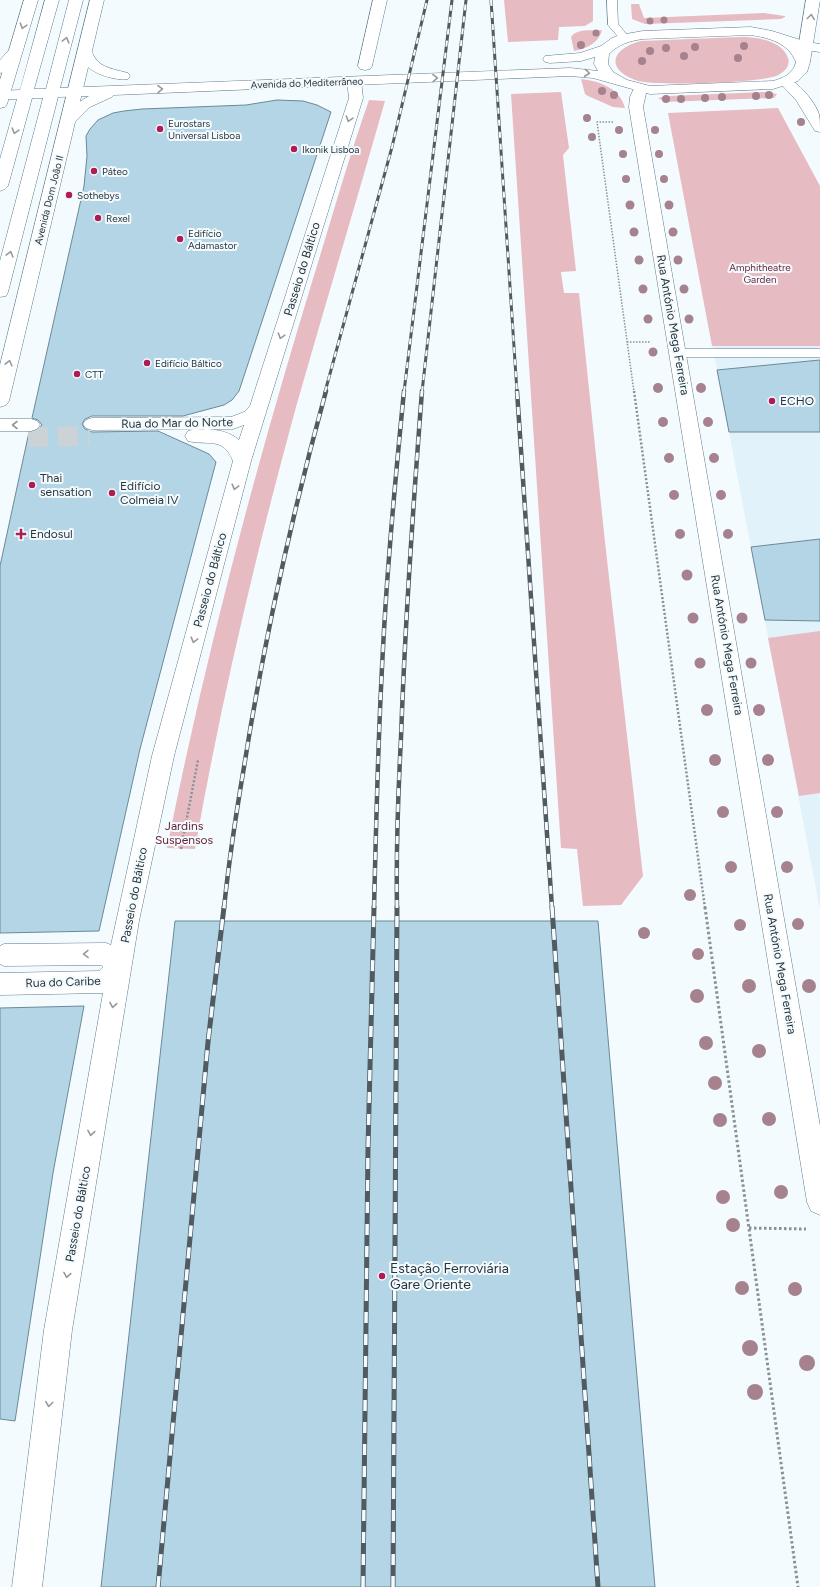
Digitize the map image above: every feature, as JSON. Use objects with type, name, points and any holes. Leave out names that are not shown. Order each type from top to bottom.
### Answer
[{"type":"street","points":[[2,87],[15,52],[31,0]]},
{"type":"street","points":[[0,186],[52,0]]},
{"type":"street","name":"Avenida Dom João II","points":[[0,292],[76,0]]},
{"type":"street","name":"Avenida Dom João II","points":[[0,401],[97,0]]},
{"type":"street","name":"Passeio do Báltico","points":[[27,1587],[58,1330],[127,922],[163,756],[242,461],[356,98],[380,0]]},
{"type":"street","points":[[807,66],[806,46],[813,0]]},
{"type":"street","points":[[614,79],[608,75],[601,64],[602,53],[617,40],[643,35],[751,31],[806,46],[820,48]]},
{"type":"street","points":[[787,41],[799,51],[807,66]]},
{"type":"street","points":[[537,60],[581,57],[606,48]]},
{"type":"street","points":[[85,52],[87,60],[94,67],[102,71],[123,76]]},
{"type":"street","points":[[807,66],[786,82],[795,88],[804,99],[820,128]]},
{"type":"street","name":"Avenida do Mediterrâneo","points":[[2,87],[26,94],[121,90],[362,70],[577,72],[600,75],[640,89],[660,90],[773,85],[786,82]]},
{"type":"street","points":[[2,87],[30,79],[138,75]]},
{"type":"street","name":"Rua António Mega Ferreira","points":[[640,89],[636,107],[820,1202]]},
{"type":"street","points":[[68,121],[86,102],[121,90]]},
{"type":"street","name":"Rua do Mar do Norte","points":[[242,461],[236,446],[231,442],[217,437],[91,430],[233,423],[250,416],[258,409]]},
{"type":"street","points":[[0,425],[30,431],[0,437]]},
{"type":"street","points":[[4,955],[106,954],[120,966]]},
{"type":"street","name":"Rua do Caribe","points":[[0,984],[104,982],[120,966]]},
{"type":"lane","points":[[612,0],[613,25],[625,38]]},
{"type":"lane","points":[[678,353],[820,353]]},
{"type":"path","points":[[597,122],[798,1587]]},
{"type":"path","points":[[627,342],[656,342]]},
{"type":"path","points":[[181,849],[198,760]]},
{"type":"path","points":[[749,1228],[804,1229]]},
{"type":"shaded area","points":[[687,212],[820,212],[820,910]]},
{"type":"green space","points":[[504,0],[593,0],[593,21],[585,26],[559,27],[558,40],[508,42]]},
{"type":"green space","points":[[631,4],[639,4],[644,18],[764,13],[785,17],[781,19],[645,24],[632,19]]},
{"type":"green space","points":[[585,30],[602,30],[598,38],[591,45],[574,51],[571,37],[574,34]]},
{"type":"green space","points":[[740,37],[761,39],[774,43],[785,52],[789,61],[788,66],[782,73],[776,76],[750,80],[707,83],[648,83],[628,77],[620,72],[616,66],[618,55],[623,49],[641,41]]},
{"type":"green space","points":[[581,79],[608,87],[619,95],[625,108],[613,107],[588,96],[585,94]]},
{"type":"green space","points":[[561,92],[569,148],[563,155],[576,271],[561,272],[564,293],[579,293],[605,542],[643,876],[621,905],[583,906],[577,849],[561,848],[511,94]]},
{"type":"green space","points":[[766,92],[777,94],[774,98],[665,102],[658,98],[668,96]]},
{"type":"green space","name":"Jardins Suspensos","points":[[369,100],[385,101],[296,407],[253,572],[216,738],[195,849],[167,848],[198,705],[232,564],[251,493],[312,282]]},
{"type":"green space","name":"Amphitheatre Garden","points":[[778,108],[820,186],[820,346],[712,346],[668,113]]},
{"type":"green space","points":[[820,631],[820,793],[799,796],[768,638]]},
{"type":"building","points":[[277,100],[303,101],[317,105],[331,112],[239,391],[232,400],[224,405],[183,416],[92,416],[85,419],[82,424],[85,429],[92,432],[158,431],[209,454],[216,462],[140,749],[99,931],[0,933],[0,566],[29,432],[37,430],[42,425],[38,420],[32,418],[84,186],[87,156],[86,136],[98,120],[113,113],[142,109],[246,105]]},
{"type":"building","name":"ECHO","points":[[820,360],[820,432],[729,432],[717,370]]},
{"type":"building","points":[[820,539],[820,621],[765,620],[751,547]]},
{"type":"building","name":"Estação Ferroviária Gare Oriente","points":[[175,921],[598,921],[655,1587],[101,1587]]},
{"type":"building","points":[[84,1006],[53,1173],[15,1421],[0,1419],[0,1008]]},
{"type":"tunnel","points":[[28,437],[90,436]]},
{"type":"railway","points":[[325,392],[392,147],[427,0]]},
{"type":"railway","points":[[404,392],[452,0]]},
{"type":"railway","points":[[422,392],[466,0]]},
{"type":"railway","points":[[491,0],[517,392]]},
{"type":"railway","points":[[224,908],[238,802],[260,672],[290,531],[326,391]]},
{"type":"railway","points":[[374,908],[381,681],[392,526],[404,391]]},
{"type":"railway","points":[[397,907],[399,781],[405,651],[412,521],[422,391]]},
{"type":"railway","points":[[517,391],[552,908]]},
{"type":"railway","points":[[158,1587],[208,1042],[224,907]]},
{"type":"railway","points":[[363,1587],[368,1148],[374,907]]},
{"type":"railway","points":[[393,1587],[397,907]]},
{"type":"railway","points":[[552,907],[598,1587]]},
{"type":"place","name":"Eurostars Universal Lisboa","points":[[160,129]]},
{"type":"place","name":"Ikonik Lisboa","points":[[294,149]]},
{"type":"place","name":"Páteo","points":[[94,171]]},
{"type":"place","name":"Sothebys","points":[[69,195]]},
{"type":"place","name":"Rexel","points":[[98,218]]},
{"type":"place","name":"Edifício Adamastor","points":[[180,239]]},
{"type":"place","name":"Edifício Báltico","points":[[147,363]]},
{"type":"place","name":"CTT","points":[[77,374]]},
{"type":"place","name":"ECHO","points":[[772,401]]},
{"type":"place","name":"Thai sensation","points":[[32,485]]},
{"type":"place","name":"Edifício Colmeia IV","points":[[112,493]]},
{"type":"place","name":"Endosul","points":[[21,534]]},
{"type":"place","name":"Estação Ferroviária Gare Oriente","points":[[382,1276]]}]
